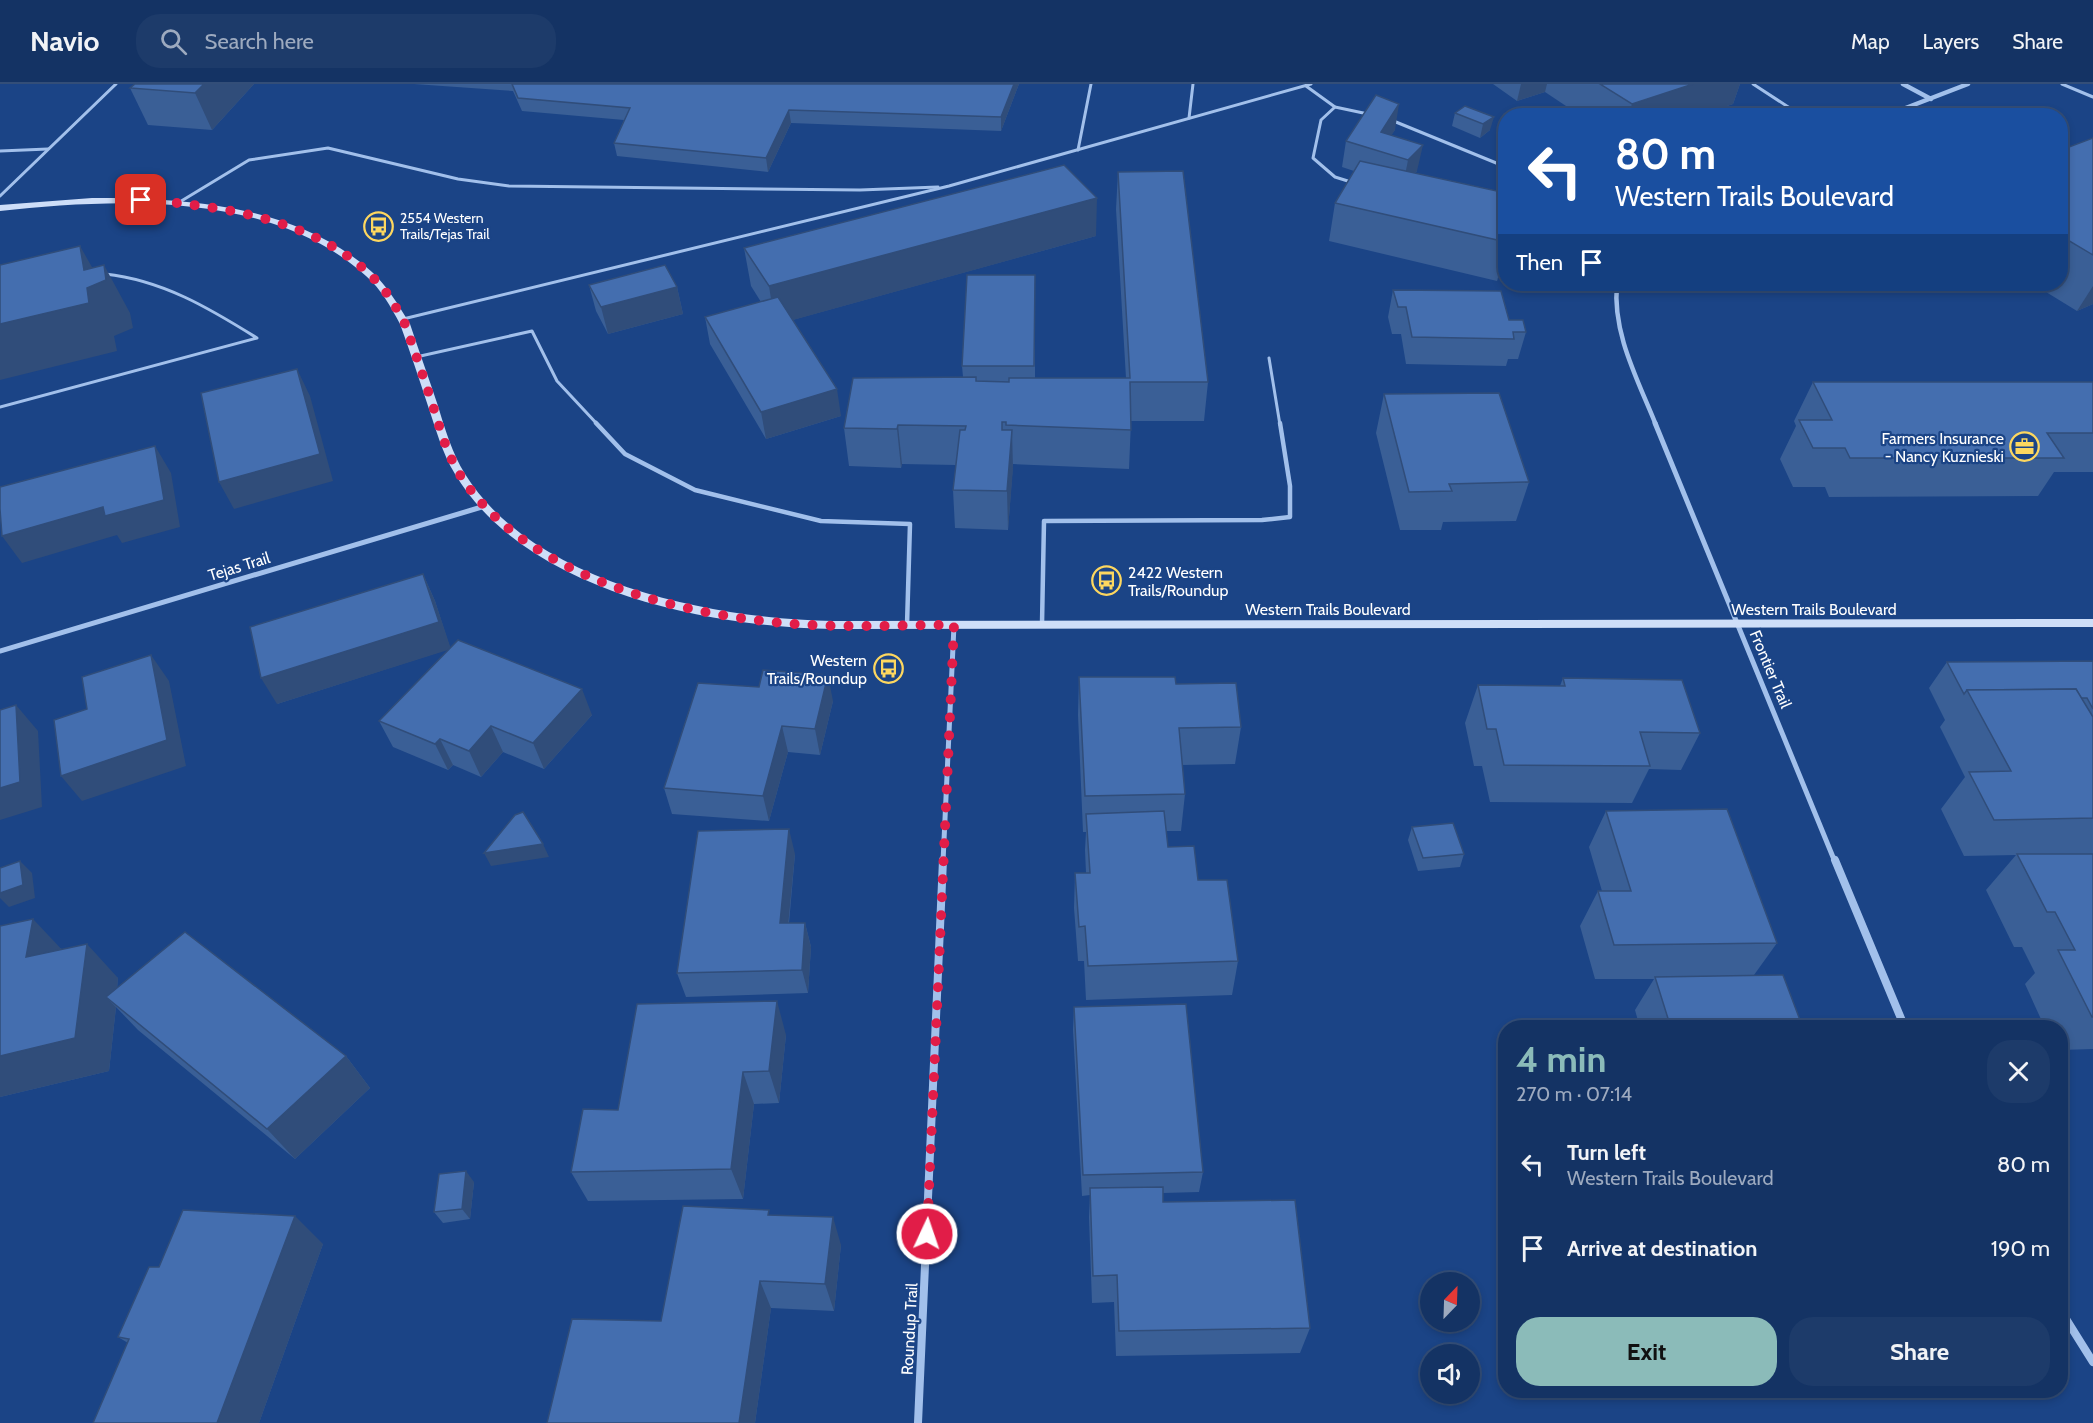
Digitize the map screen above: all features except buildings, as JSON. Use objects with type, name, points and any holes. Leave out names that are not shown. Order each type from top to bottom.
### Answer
[{"type":"street","points":[[1903,84],[1930,99]]},
{"type":"street","points":[[1906,108],[1968,84]]},
{"type":"street","name":"Western Trails Boulevard","points":[[0,208],[103,200],[178,203],[245,213],[302,232],[335,248],[367,272],[382,288],[403,320],[449,455],[464,482],[485,506],[510,529],[551,558],[601,582],[660,602],[726,617],[796,624],[907,625],[2093,623]]},
{"type":"street","name":"Frontier Trail","points":[[1616,291],[1614,298],[1618,328],[1736,624],[1902,1020]]},
{"type":"street","name":"Tejas Trail","points":[[0,651],[485,506]]},
{"type":"street","name":"Roundup Trail","points":[[918,1423],[954,625]]},
{"type":"street","points":[[2068,1322],[2093,1362]]},
{"type":"lane","points":[[0,196],[116,84]]},
{"type":"lane","points":[[1078,150],[1091,84]]},
{"type":"lane","points":[[1189,118],[1193,84]]},
{"type":"lane","points":[[403,320],[949,186],[1311,84]]},
{"type":"lane","points":[[1753,84],[1790,108]]},
{"type":"lane","points":[[2062,84],[2093,97]]},
{"type":"lane","points":[[1305,85],[1335,107],[1370,115]]},
{"type":"lane","points":[[1335,107],[1321,120],[1313,158],[1335,177],[1358,184]]},
{"type":"lane","points":[[1381,117],[1498,164]]},
{"type":"lane","points":[[178,203],[249,160],[328,148],[458,179],[509,186],[860,190],[949,186]]},
{"type":"lane","points":[[0,151],[49,149]]},
{"type":"lane","points":[[0,407],[257,338],[201,303],[127,275],[104,274]]},
{"type":"lane","points":[[416,357],[532,330],[556,381],[625,454],[694,490],[821,521],[910,524],[907,625]]},
{"type":"lane","points":[[1042,624],[1044,521],[1262,520],[1290,517],[1290,486],[1269,358]]},
{"type":"place","name":"2554 Western Trails/Tejas Trail","points":[[379,226]]},
{"type":"place","name":"Farmers Insurance - Nancy Kuznieski","points":[[2025,447]]},
{"type":"place","name":"2422 Western Trails/Roundup","points":[[1107,581]]},
{"type":"place","name":"Western Trails/Roundup","points":[[888,669]]},
{"type":"route","points":[[141,200],[212,207],[245,213],[274,222],[335,248],[367,272],[395,304],[405,324],[449,455],[464,482],[510,529],[551,558],[601,582],[660,602],[726,617],[796,624],[954,625],[927,1234]]}]
